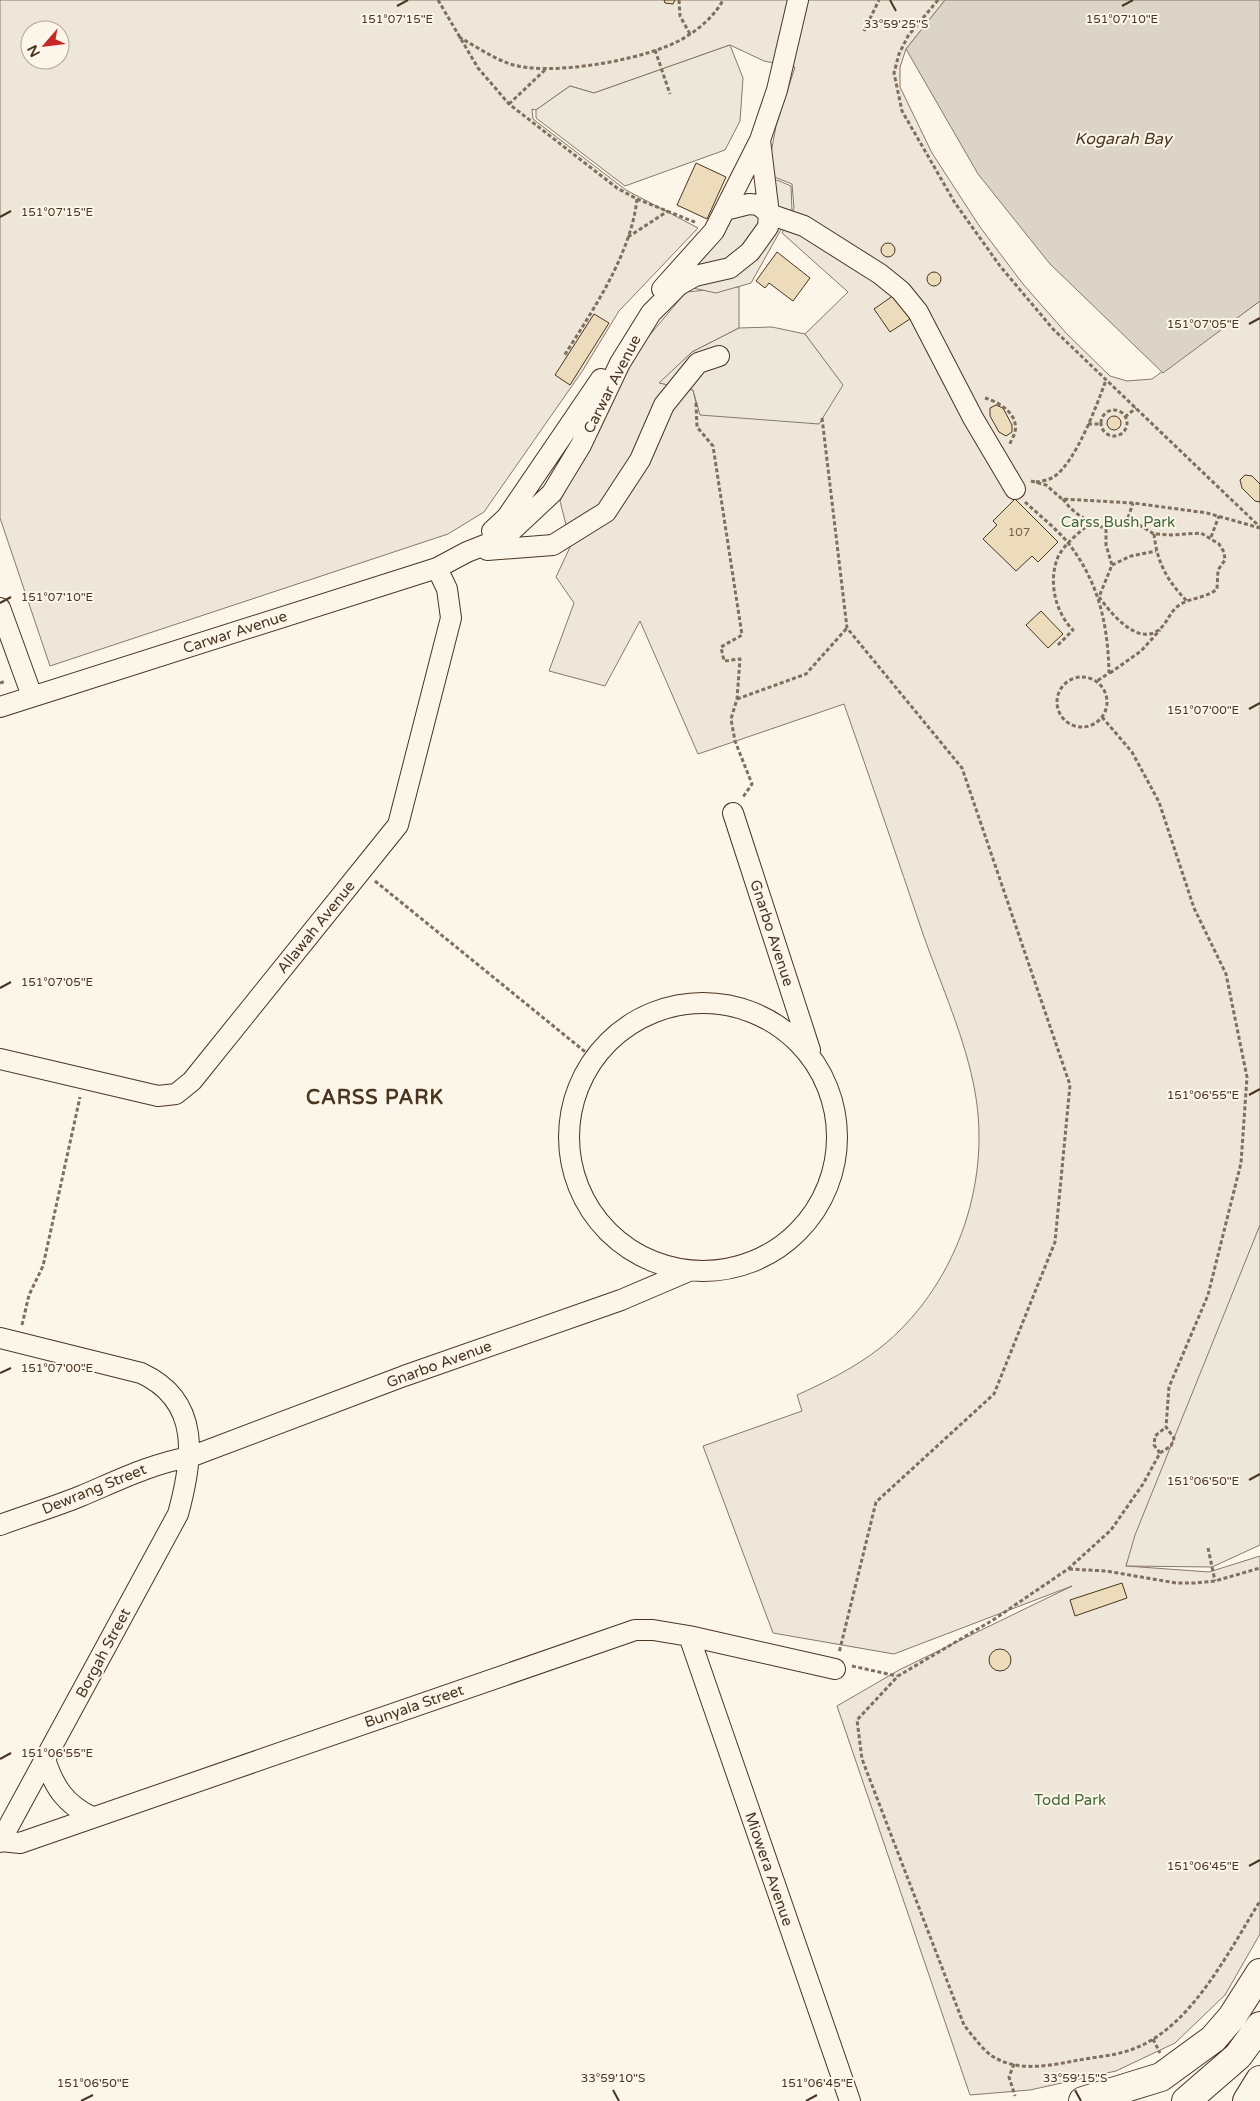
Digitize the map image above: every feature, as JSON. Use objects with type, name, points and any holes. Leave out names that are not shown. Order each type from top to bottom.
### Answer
[{"type":"highway","points":[[1083,2101],[1162,2067],[1213,2039],[1232,2017],[1260,1973]]},
{"type":"highway","points":[[1193,2100],[1238,2056],[1260,2026]]},
{"type":"highway","points":[[1193,2100],[1213,2039]]},
{"type":"highway","points":[[1162,2067],[1193,2100]]},
{"type":"highway","points":[[1247,2101],[1260,2080]]},
{"type":"street","name":"Carwar Avenue","points":[[467,552],[508,517],[601,380],[635,319],[714,231],[760,140],[776,90],[798,0]]},
{"type":"street","name":"Carwar Avenue","points":[[0,707],[437,568],[467,552],[505,537],[552,493],[581,445],[620,363],[652,313],[679,285],[695,276],[730,268],[750,252],[764,234],[768,227],[769,214],[760,140]]},
{"type":"street","points":[[725,210],[749,204],[759,205],[769,214],[804,226],[880,274],[901,291],[918,312],[973,418],[1025,484]]},
{"type":"street","points":[[699,248],[712,267],[730,268]]},
{"type":"street","points":[[467,552],[553,545],[606,512],[640,460],[664,404],[698,362],[719,356]]},
{"type":"street","name":"Allawah Avenue","points":[[0,1059],[158,1096],[176,1094],[192,1081],[398,825],[451,618],[447,589],[437,568]]},
{"type":"street","points":[[0,608],[32,696]]},
{"type":"street","name":"Gnarbo Avenue","points":[[733,812],[812,1054],[829,1095],[835,1126],[834,1166],[819,1203],[808,1220],[789,1239],[754,1261],[730,1270],[708,1273],[689,1271],[653,1261],[618,1240],[598,1219],[582,1194],[575,1175],[570,1134],[575,1096],[594,1059],[625,1028],[643,1018],[670,1008],[719,1004],[758,1013],[777,1022],[812,1054]]},
{"type":"street","name":"Gnarbo Avenue","points":[[190,1457],[404,1376],[621,1300],[689,1271]]},
{"type":"street","name":"Borgah Street","points":[[0,1842],[178,1514],[190,1457],[186,1421],[171,1392],[157,1381],[141,1373],[9,1340]]},
{"type":"street","name":"Dewrang Street","points":[[0,1524],[80,1496],[129,1474],[164,1462],[190,1457]]},
{"type":"street","name":"Bunyala Street","points":[[0,1842],[20,1843],[634,1630],[653,1630],[689,1636],[836,1666]]},
{"type":"street","name":"Miowera Avenue","points":[[689,1636],[850,2101]]},
{"type":"street","points":[[46,1759],[56,1788],[66,1800],[92,1817]]},
{"type":"path","points":[[438,0],[458,37],[478,68],[508,104],[617,188],[637,199],[704,226]]},
{"type":"path","points":[[679,0],[680,16],[690,34]]},
{"type":"path","points":[[458,37],[510,64],[546,69],[630,57],[655,50],[690,34],[704,24],[723,0]]},
{"type":"path","points":[[864,31],[879,0]]},
{"type":"path","points":[[938,0],[908,36],[898,54],[894,74],[902,111],[955,203],[1000,266],[1053,329],[1260,528]]},
{"type":"path","points":[[655,50],[670,94]]},
{"type":"path","points":[[508,104],[546,69]]},
{"type":"path","points":[[564,356],[596,306],[627,237],[637,199]]},
{"type":"path","points":[[627,237],[668,211]]},
{"type":"path","points":[[1025,484],[1055,477],[1067,463],[1088,424],[1106,380]]},
{"type":"path","points":[[977,392],[985,398],[1004,406],[1014,424],[1015,431],[1008,448]]},
{"type":"path","points":[[985,398],[986,404]]},
{"type":"path","points":[[696,403],[697,427],[713,446],[742,635],[721,647],[724,661],[740,659],[737,699],[731,719],[735,741],[752,784],[733,812]]},
{"type":"path","points":[[1125,417],[1136,408]]},
{"type":"path","points":[[1110,411],[1118,411],[1125,417],[1126,426],[1119,435],[1107,434],[1100,424],[1103,416],[1110,411]]},
{"type":"path","points":[[822,418],[847,628],[962,768],[1070,1085],[1055,1242],[994,1394],[876,1502],[836,1666],[898,1676]]},
{"type":"path","points":[[1088,424],[1100,424]]},
{"type":"path","points":[[1025,484],[1046,486],[1062,499],[1068,507],[1106,530]]},
{"type":"path","points":[[1025,484],[1023,499],[1068,543],[1086,568],[1099,597],[1106,620],[1110,673]]},
{"type":"path","points":[[1062,499],[1133,503],[1219,516],[1260,528]]},
{"type":"path","points":[[1128,518],[1133,503]]},
{"type":"path","points":[[1211,538],[1219,516]]},
{"type":"path","points":[[1097,681],[1141,651],[1162,627],[1170,613],[1187,601],[1210,594],[1217,589],[1218,570],[1225,560],[1224,552],[1211,538],[1191,533],[1154,534],[1128,518],[1115,521],[1106,530],[1106,545],[1112,565],[1099,597]]},
{"type":"path","points":[[1058,645],[1072,630],[1056,601],[1052,579],[1058,557],[1068,543],[1090,522]]},
{"type":"path","points":[[1154,534],[1156,551],[1161,566],[1187,601]]},
{"type":"path","points":[[1112,565],[1131,556],[1156,551]]},
{"type":"path","points":[[1099,597],[1118,620],[1131,630],[1151,633],[1162,627]]},
{"type":"path","points":[[737,699],[806,674],[847,628]]},
{"type":"path","points":[[1081,677],[1097,681],[1106,694],[1107,702],[1102,717],[1088,726],[1072,724],[1065,720],[1058,705],[1061,689],[1066,683],[1081,677]]},
{"type":"path","points":[[0,684],[6,681]]},
{"type":"path","points":[[1102,717],[1132,752],[1159,802],[1194,908],[1226,974],[1247,1077],[1241,1163],[1208,1295],[1169,1387],[1166,1427],[1172,1434],[1173,1442],[1169,1450],[1160,1453],[1143,1484],[1110,1530],[1068,1569],[993,1620],[898,1676],[857,1720],[862,1759],[964,2025],[992,2056],[1014,2064],[1037,2068],[1133,2049],[1152,2039],[1177,2021],[1209,1983],[1260,1901]]},
{"type":"path","points":[[379,885],[594,1059]]},
{"type":"path","points":[[9,1340],[43,1266],[84,1079]]},
{"type":"path","points":[[1160,1453],[1154,1445],[1155,1436],[1166,1427]]},
{"type":"path","points":[[1208,1548],[1214,1582]]},
{"type":"path","points":[[1068,1569],[1135,1575],[1176,1583],[1214,1582],[1260,1568]]},
{"type":"path","points":[[1152,2039],[1162,2067]]},
{"type":"path","points":[[1014,2064],[1010,2077],[1015,2096]]},
{"type":"green space","points":[[0,0],[945,0],[906,49],[900,67],[900,87],[932,153],[980,227],[1023,284],[1067,334],[1110,376],[1127,381],[1152,379],[1260,301],[1260,1226],[1126,1566],[1209,1572],[1260,1556],[1260,1934],[1225,1995],[1175,2043],[1116,2071],[1030,2090],[970,2095],[837,1706],[899,1670],[1072,1586],[894,1654],[773,1633],[703,1446],[802,1411],[797,1395],[840,1374],[880,1348],[906,1324],[928,1296],[947,1266],[962,1233],[972,1199],[978,1163],[979,1128],[971,1072],[844,704],[698,754],[640,621],[605,686],[549,671],[574,603],[556,577],[571,545],[560,501],[637,350],[686,292],[739,287],[739,328],[692,352],[660,383],[693,390],[696,403],[842,385],[805,334],[848,292],[782,233],[794,208],[792,184],[767,174],[776,126],[795,67],[764,61],[730,45],[594,93],[570,86],[536,110],[532,109],[533,119],[626,190],[698,228],[619,311],[583,370],[484,512],[448,534],[50,666],[0,518]]},
{"type":"shaded area","points":[[730,45],[743,78],[740,121],[725,150],[625,186],[536,118],[536,110],[570,86],[594,93]]},
{"type":"shaded area","points":[[777,180],[791,186],[792,210],[751,283],[716,293],[688,287],[683,278],[708,251],[743,201]]},
{"type":"shaded area","points":[[772,327],[805,334],[843,385],[819,424],[700,415],[693,390],[659,383],[692,352],[739,328]]},
{"type":"shaded area","points":[[1260,1225],[1260,1545],[1212,1567],[1126,1566],[1135,1535]]},
{"type":"water","name":"Kogarah Bay","points":[[945,0],[1260,0],[1260,301],[1163,373],[1050,264],[978,174],[906,49]]},
{"type":"building","points":[[664,0],[675,0],[673,4],[665,3]]},
{"type":"building","points":[[696,163],[726,177],[707,219],[677,205]]},
{"type":"building","points":[[888,243],[893,245],[895,250],[893,255],[888,257],[883,255],[881,250],[883,245]]},
{"type":"building","points":[[777,252],[810,278],[793,301],[769,283],[765,288],[756,281]]},
{"type":"building","points":[[934,272],[939,274],[941,279],[939,284],[934,286],[929,284],[927,279],[929,274]]},
{"type":"building","points":[[897,293],[913,317],[890,332],[874,309]]},
{"type":"building","points":[[594,314],[609,323],[570,385],[555,375]]},
{"type":"building","points":[[996,405],[1003,408],[1012,425],[1012,432],[1006,436],[999,432],[990,416],[990,408]]},
{"type":"building","points":[[1114,416],[1119,418],[1121,423],[1119,428],[1114,430],[1109,428],[1107,423],[1109,418]]},
{"type":"building","points":[[1245,475],[1252,476],[1260,484],[1260,502],[1255,501],[1242,488],[1240,480]]},
{"type":"building","points":[[1015,499],[1058,542],[1038,562],[1032,556],[1016,571],[983,539],[997,525],[993,521]]},
{"type":"building","points":[[1041,611],[1063,634],[1048,648],[1026,625]]},
{"type":"building","points":[[1122,1583],[1127,1598],[1075,1616],[1070,1600]]},
{"type":"building","points":[[1000,1649],[1008,1652],[1011,1660],[1008,1668],[1000,1671],[992,1668],[989,1660],[992,1652]]},
{"type":"district","name":"CARSS PARK","points":[[375,1097]]},
{"type":"park label","name":"Carss Bush Park","points":[[1118,522]]},
{"type":"park label","name":"Todd Park","points":[[1070,1800]]}]
